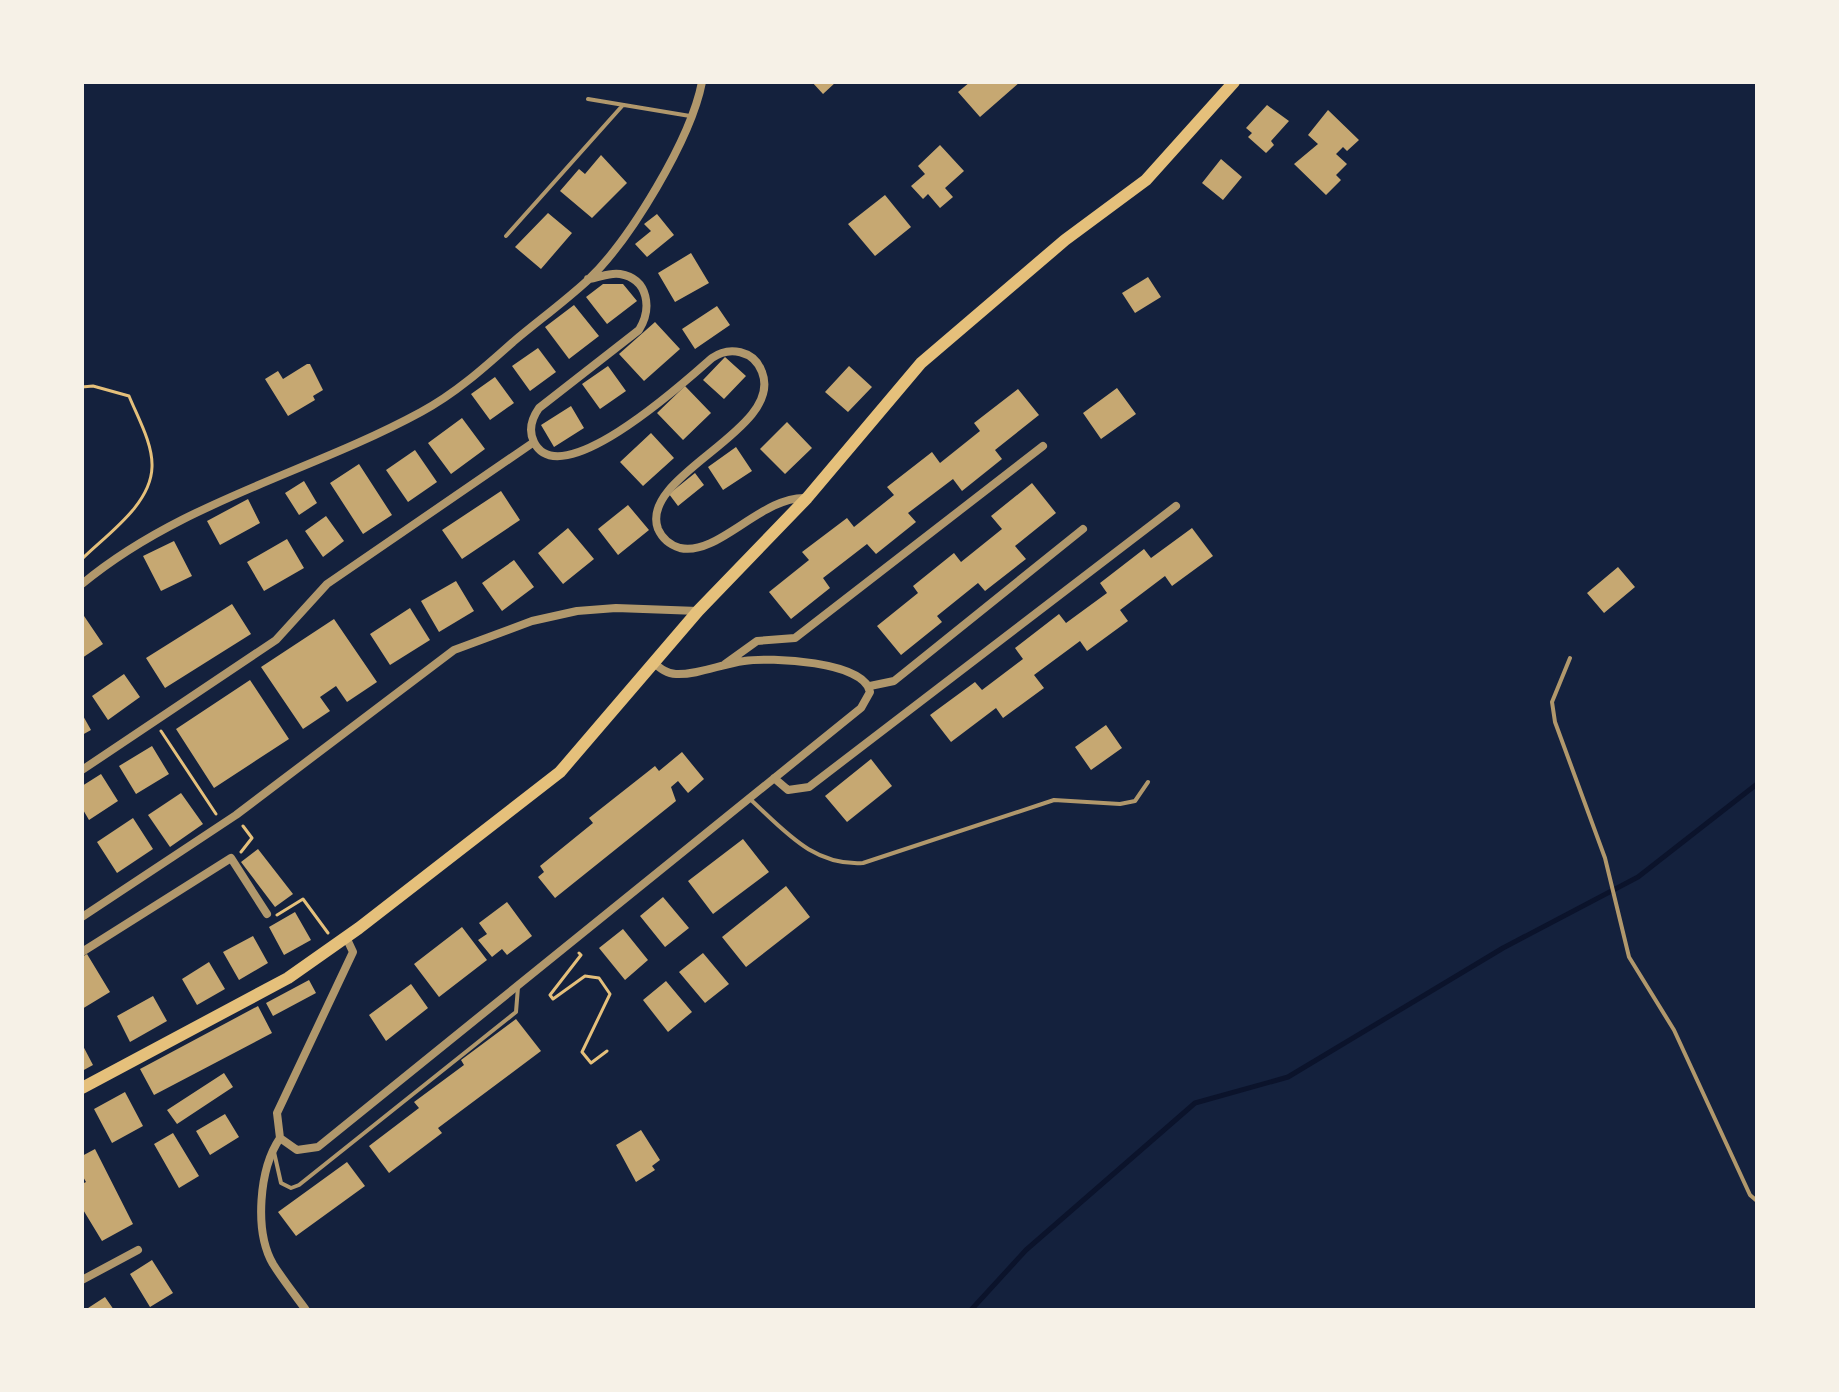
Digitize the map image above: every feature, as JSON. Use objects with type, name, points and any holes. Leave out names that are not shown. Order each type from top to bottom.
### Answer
[{"type":"main road","points":[[82,1088],[276,985],[560,772],[698,611],[807,498],[921,363],[1065,240],[1146,180],[1234,82]]},
{"type":"street","points":[[82,584],[121,552],[183,519],[423,411],[480,370],[588,279],[629,226],[687,133],[702,82]]},
{"type":"street","points":[[588,279],[619,274],[635,281],[647,300],[645,321],[632,336],[539,408],[531,423],[534,442],[552,457],[573,455],[611,437],[717,354],[740,352],[761,367],[765,383],[762,396],[732,434],[660,500],[656,520],[660,533],[678,548],[701,547],[785,499],[807,498]]},
{"type":"street","points":[[82,770],[276,640],[327,584],[534,442]]},
{"type":"street","points":[[725,664],[757,641],[795,638],[1043,446]]},
{"type":"street","points":[[774,778],[788,790],[809,787],[1176,506]]},
{"type":"street","points":[[870,686],[894,681],[1083,529]]},
{"type":"street","points":[[82,917],[236,815],[454,650],[532,621],[577,611],[616,608],[698,611]]},
{"type":"street","points":[[654,663],[676,674],[725,664],[771,660],[858,674],[870,686]]},
{"type":"street","points":[[280,1138],[297,1150],[318,1147],[864,706],[870,686]]},
{"type":"street","points":[[82,952],[231,858],[267,914]]},
{"type":"street","points":[[306,1310],[271,1262],[262,1206],[274,1148],[280,1138],[277,1113],[353,952],[339,938]]},
{"type":"street","points":[[82,1280],[138,1250]]},
{"type":"lane","points":[[588,99],[692,116]]},
{"type":"lane","points":[[506,236],[623,105]]},
{"type":"lane","points":[[1570,658],[1552,702],[1555,722],[1605,858],[1610,889],[1629,957],[1674,1030],[1750,1195],[1757,1201]]},
{"type":"lane","points":[[749,799],[799,844],[821,859],[844,864],[863,863],[1054,800],[1120,804],[1135,801],[1148,782]]},
{"type":"lane","points":[[274,1148],[281,1183],[291,1188],[299,1185],[516,1012],[519,985]]},
{"type":"path","points":[[82,387],[108,389],[129,396],[152,467],[145,493],[137,504],[82,559]]},
{"type":"path","points":[[155,721],[223,824]]},
{"type":"path","points":[[231,858],[240,853],[252,838],[236,815]]},
{"type":"path","points":[[267,914],[273,918],[303,899],[339,938]]},
{"type":"path","points":[[579,953],[581,955],[550,995],[553,999],[585,976],[599,978],[610,994],[582,1052],[591,1063],[607,1051]]},
{"type":"building","points":[[812,82],[836,82],[823,94]]},
{"type":"building","points":[[970,82],[1020,82],[980,117],[958,92]]},
{"type":"building","points":[[1267,105],[1289,121],[1271,141],[1274,145],[1266,153],[1248,137],[1252,133],[1246,128]]},
{"type":"building","points":[[1328,110],[1359,140],[1347,151],[1343,147],[1336,154],[1347,164],[1336,175],[1341,180],[1326,195],[1294,164],[1318,144],[1308,135]]},
{"type":"building","points":[[940,145],[964,171],[945,188],[953,197],[940,208],[928,194],[923,199],[911,186],[925,174],[918,166]]},
{"type":"building","points":[[601,155],[627,183],[592,218],[560,191],[579,169],[585,174]]},
{"type":"building","points":[[1221,159],[1242,177],[1223,200],[1202,183]]},
{"type":"building","points":[[885,195],[911,227],[875,256],[848,224]]},
{"type":"building","points":[[548,213],[572,233],[541,269],[515,247]]},
{"type":"building","points":[[657,214],[674,235],[647,257],[635,244],[651,231],[644,224]]},
{"type":"building","points":[[691,253],[709,283],[675,302],[658,273]]},
{"type":"building","points":[[1148,277],[1161,297],[1135,313],[1122,293]]},
{"type":"building","points":[[603,284],[623,284],[637,301],[607,324],[586,297]]},
{"type":"building","points":[[574,305],[599,336],[569,359],[545,327]]},
{"type":"building","points":[[717,306],[730,325],[695,349],[682,329]]},
{"type":"building","points":[[655,322],[680,349],[644,381],[619,354]]},
{"type":"building","points":[[538,348],[556,372],[530,391],[512,366]]},
{"type":"building","points":[[725,357],[746,376],[724,399],[703,380]]},
{"type":"building","points":[[310,364],[323,390],[313,396],[315,400],[288,416],[265,379],[278,371],[283,379]]},
{"type":"building","points":[[608,366],[626,391],[600,409],[582,384]]},
{"type":"building","points":[[849,366],[872,387],[848,412],[825,392]]},
{"type":"building","points":[[495,377],[514,403],[490,420],[471,394]]},
{"type":"building","points":[[685,386],[711,413],[683,440],[657,413]]},
{"type":"building","points":[[1117,388],[1136,414],[1101,439],[1083,413]]},
{"type":"building","points":[[1018,389],[1039,415],[995,450],[1002,459],[962,491],[953,479],[908,513],[916,522],[876,554],[867,544],[823,578],[830,588],[791,619],[769,592],[809,560],[802,552],[847,518],[854,527],[894,495],[887,487],[932,452],[940,463],[980,431],[974,423]]},
{"type":"building","points":[[571,406],[584,428],[554,447],[541,425]]},
{"type":"building","points":[[462,418],[485,449],[451,474],[428,443]]},
{"type":"building","points":[[787,422],[812,448],[785,474],[760,449]]},
{"type":"building","points":[[651,433],[674,458],[643,486],[620,462]]},
{"type":"building","points":[[736,447],[752,471],[723,490],[708,467]]},
{"type":"building","points":[[415,450],[437,482],[408,502],[386,470]]},
{"type":"building","points":[[359,464],[392,515],[363,534],[330,483]]},
{"type":"building","points":[[695,473],[704,485],[678,506],[669,494]]},
{"type":"building","points":[[304,481],[317,503],[299,515],[285,493]]},
{"type":"building","points":[[1032,483],[1056,513],[1015,546],[1026,559],[985,591],[978,583],[937,616],[942,622],[901,655],[877,626],[918,593],[913,586],[954,553],[961,562],[1002,529],[991,516]]},
{"type":"building","points":[[501,491],[520,520],[462,559],[442,530]]},
{"type":"building","points":[[248,499],[260,523],[220,545],[207,521]]},
{"type":"building","points":[[628,505],[649,530],[618,555],[598,529]]},
{"type":"building","points":[[326,516],[344,541],[323,557],[305,531]]},
{"type":"building","points":[[568,528],[594,559],[563,584],[538,553]]},
{"type":"building","points":[[1192,528],[1213,556],[1172,586],[1165,576],[1120,610],[1128,621],[1087,651],[1080,641],[1034,675],[1044,688],[1003,718],[996,708],[951,742],[930,715],[975,682],[982,690],[1023,659],[1015,648],[1059,614],[1066,623],[1107,593],[1100,583],[1144,549],[1151,558]]},
{"type":"building","points":[[287,539],[304,568],[264,591],[247,562]]},
{"type":"building","points":[[174,541],[192,576],[161,591],[143,556]]},
{"type":"building","points":[[514,560],[534,587],[502,611],[482,583]]},
{"type":"building","points":[[1618,567],[1635,587],[1604,613],[1587,593]]},
{"type":"building","points":[[456,581],[474,611],[439,632],[421,601]]},
{"type":"building","points":[[232,604],[251,634],[165,688],[146,658]]},
{"type":"building","points":[[410,608],[430,640],[390,665],[370,634]]},
{"type":"building","points":[[82,613],[103,644],[82,658]]},
{"type":"building","points":[[334,619],[377,682],[347,702],[336,686],[320,697],[330,711],[303,729],[261,667]]},
{"type":"building","points":[[124,674],[140,697],[108,720],[92,696]]},
{"type":"building","points":[[250,680],[289,739],[214,788],[176,729]]},
{"type":"building","points":[[82,714],[91,730],[82,735]]},
{"type":"building","points":[[1106,725],[1122,748],[1091,770],[1075,747]]},
{"type":"building","points":[[152,746],[169,774],[136,794],[119,766]]},
{"type":"building","points":[[682,752],[704,779],[688,793],[678,781],[671,787],[676,801],[555,898],[538,877],[544,872],[540,866],[593,823],[589,818],[655,766],[659,771]]},
{"type":"building","points":[[871,759],[892,786],[847,822],[825,796]]},
{"type":"building","points":[[101,774],[118,801],[89,820],[82,808],[82,786]]},
{"type":"building","points":[[181,793],[203,824],[170,847],[148,815]]},
{"type":"building","points":[[133,818],[153,849],[117,873],[97,842]]},
{"type":"building","points":[[743,839],[769,872],[713,914],[688,881]]},
{"type":"building","points":[[258,849],[293,894],[275,907],[241,862]]},
{"type":"building","points":[[786,886],[810,917],[746,967],[722,937]]},
{"type":"building","points":[[663,897],[689,928],[665,947],[640,916]]},
{"type":"building","points":[[507,902],[532,936],[507,955],[502,949],[492,957],[478,940],[487,934],[479,923]]},
{"type":"building","points":[[295,912],[311,940],[284,955],[269,927]]},
{"type":"building","points":[[462,927],[487,960],[439,997],[414,964]]},
{"type":"building","points":[[623,929],[648,960],[625,980],[599,948]]},
{"type":"building","points":[[253,936],[268,963],[239,980],[223,952]]},
{"type":"building","points":[[703,953],[729,984],[705,1003],[679,972]]},
{"type":"building","points":[[87,954],[110,992],[82,1009],[82,957]]},
{"type":"building","points":[[209,962],[225,989],[197,1005],[182,979]]},
{"type":"building","points":[[309,980],[316,993],[273,1016],[266,1003]]},
{"type":"building","points":[[666,981],[692,1012],[668,1032],[643,1000]]},
{"type":"building","points":[[411,984],[428,1008],[386,1041],[369,1015]]},
{"type":"building","points":[[153,996],[167,1021],[130,1042],[117,1016]]},
{"type":"building","points":[[258,1006],[272,1033],[154,1095],[140,1069]]},
{"type":"building","points":[[516,1019],[541,1051],[438,1128],[442,1133],[389,1173],[369,1146],[419,1108],[414,1102],[464,1065],[461,1060]]},
{"type":"building","points":[[82,1044],[93,1065],[82,1071]]},
{"type":"building","points":[[224,1073],[233,1087],[177,1124],[167,1110]]},
{"type":"building","points":[[125,1092],[143,1126],[112,1143],[94,1109]]},
{"type":"building","points":[[225,1114],[239,1137],[210,1155],[196,1131]]},
{"type":"building","points":[[641,1130],[660,1160],[652,1166],[655,1170],[636,1182],[616,1145]]},
{"type":"building","points":[[173,1133],[199,1176],[179,1188],[154,1144]]},
{"type":"building","points":[[95,1149],[133,1224],[102,1241],[82,1208],[82,1184],[86,1182],[82,1175],[82,1156]]},
{"type":"building","points":[[347,1162],[365,1186],[296,1236],[278,1212]]},
{"type":"building","points":[[152,1260],[173,1293],[150,1307],[130,1274]]},
{"type":"building","points":[[105,1297],[114,1310],[85,1310]]},
{"type":"waterway","points":[[971,1310],[1026,1250],[1195,1103],[1288,1077],[1503,948],[1638,877],[1757,784]]}]
